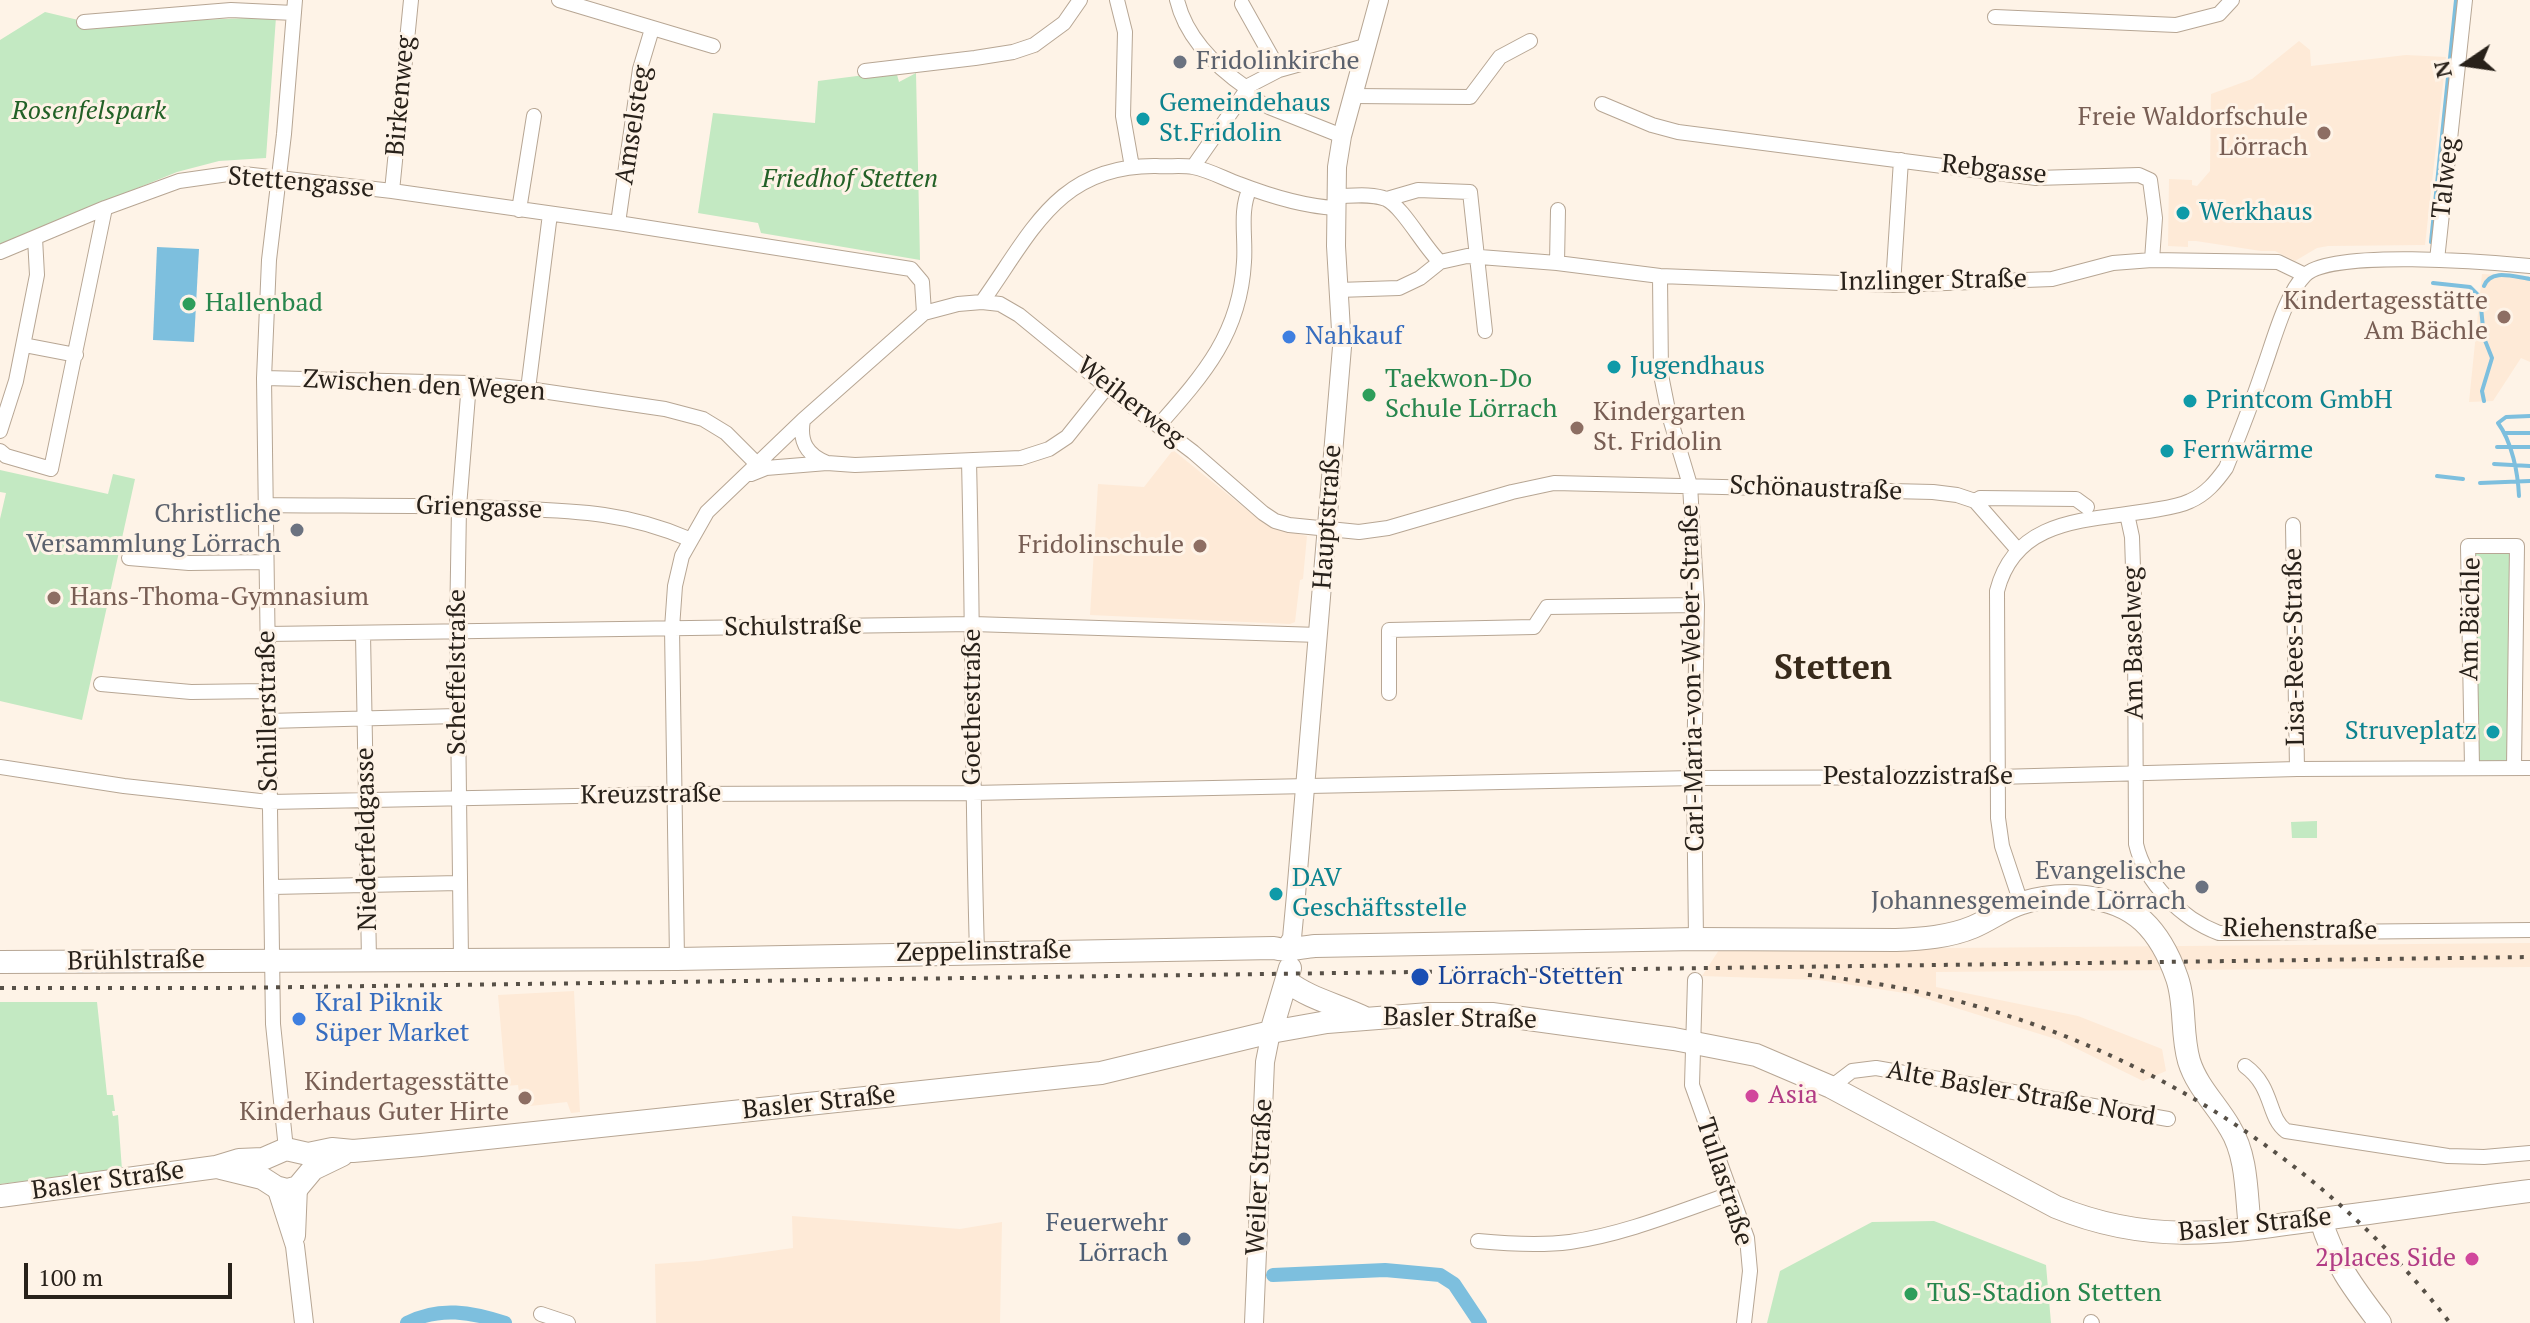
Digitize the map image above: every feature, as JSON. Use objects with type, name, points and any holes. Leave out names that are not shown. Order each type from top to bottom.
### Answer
[{"type":"main road","name":"Zeppelinstraße","points":[[271,959],[677,959],[1259,948],[1284,951],[1315,946],[1696,939],[1896,940],[1930,938],[1972,928],[2021,903],[2074,896],[2113,902],[2143,920],[2164,949],[2181,992],[2186,1048],[2193,1072],[2231,1128],[2238,1146],[2250,1228]]},
{"type":"main road","name":"Hauptstraße","points":[[1271,1032],[1288,982],[1289,959],[1284,951]]},
{"type":"main road","name":"Brühlstraße","points":[[0,962],[271,959]]},
{"type":"main road","points":[[1288,982],[1303,994],[1338,1004],[1366,1019]]},
{"type":"main road","name":"Basler Straße","points":[[0,1196],[216,1167],[285,1152],[353,1151],[1101,1073],[1312,1024],[1429,1014],[1516,1016],[1694,1042],[1756,1055],[1831,1087],[1994,1175],[2079,1216],[2137,1231],[2195,1234],[2530,1191]]},
{"type":"main road","name":"Basler Straße","points":[[216,1167],[288,1184],[353,1151]]},
{"type":"main road","points":[[285,1152],[306,1163],[288,1184],[266,1169],[285,1152]]},
{"type":"main road","points":[[2321,1220],[2330,1248],[2372,1322]]},
{"type":"street","name":"Birkenweg","points":[[392,191],[411,0]]},
{"type":"street","points":[[559,0],[713,46]]},
{"type":"street","points":[[865,71],[1013,52],[1034,45],[1064,23],[1080,0]]},
{"type":"street","points":[[1117,0],[1125,32],[1123,116],[1132,167]]},
{"type":"street","points":[[1177,0],[1191,34],[1246,92],[1342,136]]},
{"type":"street","name":"Hauptstraße","points":[[1284,951],[1292,938],[1342,347],[1335,202],[1342,136],[1379,0]]},
{"type":"street","points":[[1995,17],[2176,25],[2219,14],[2232,0]]},
{"type":"street","name":"Talweg","points":[[2437,260],[2465,0]]},
{"type":"street","points":[[1242,4],[1279,70]]},
{"type":"street","points":[[84,22],[294,6]]},
{"type":"street","name":"Schillerstraße","points":[[285,1152],[273,1024],[271,959],[264,378],[268,281],[294,6]]},
{"type":"street","name":"Amselsteg","points":[[618,223],[640,69],[652,29]]},
{"type":"street","points":[[1353,96],[1470,97],[1500,57],[1530,41]]},
{"type":"street","points":[[1193,167],[1246,92],[1279,70],[1365,46]]},
{"type":"street","name":"Rebgasse","points":[[1602,104],[1652,125],[1678,132],[2036,178],[2139,175],[2150,180],[2155,218],[2152,260]]},
{"type":"street","points":[[519,210],[534,116]]},
{"type":"street","points":[[1893,285],[1901,160]]},
{"type":"street","points":[[982,302],[1043,215],[1065,194],[1090,177],[1132,167],[1193,167],[1305,204],[1372,196],[1387,199],[1397,207],[1428,251],[1440,262]]},
{"type":"street","name":"Stettengasse","points":[[0,252],[179,181],[235,173],[392,191],[618,223],[911,269],[922,282],[924,313]]},
{"type":"street","points":[[1159,425],[1221,348],[1234,319],[1242,289],[1243,203],[1250,188]]},
{"type":"street","points":[[1387,199],[1418,190],[1470,192],[1485,331]]},
{"type":"street","points":[[0,451],[6,456],[51,469],[105,208]]},
{"type":"street","points":[[1557,263],[1558,210]]},
{"type":"street","points":[[528,389],[550,214]]},
{"type":"street","points":[[0,431],[16,381],[37,275],[35,238]]},
{"type":"street","name":"Inzlinger Straße","points":[[1338,290],[1399,288],[1420,278],[1440,262],[1467,256],[1660,276],[1893,285],[2052,279],[2113,263],[2152,260],[2278,262],[2305,275]]},
{"type":"street","points":[[2021,903],[2002,846],[1997,777],[1997,591],[2002,573],[2017,549],[2030,538],[2064,525],[2190,502],[2214,485],[2226,468],[2285,310],[2305,275],[2320,266],[2338,262],[2437,260],[2530,266]]},
{"type":"street","name":"Carl-Maria-von-Weber-Straße","points":[[1660,276],[1661,375],[1669,415],[1690,485],[1697,605],[1694,778],[1696,939]]},
{"type":"street","name":"Weiherweg","points":[[924,313],[958,304],[1000,304],[1019,315],[1159,425],[1275,521],[1327,529]]},
{"type":"street","points":[[677,959],[677,794],[672,628],[675,586],[682,556],[707,512],[803,420],[924,313]]},
{"type":"street","points":[[24,345],[76,355]]},
{"type":"street","name":"Zwischen den Wegen","points":[[264,378],[469,383],[665,409],[703,419],[726,433],[757,464]]},
{"type":"street","name":"Scheffelstraße","points":[[461,960],[457,631],[459,507],[469,383]]},
{"type":"street","points":[[744,477],[766,468],[827,463],[1021,458],[1049,449],[1067,437],[1107,387]]},
{"type":"street","points":[[803,420],[801,433],[806,449],[814,458],[827,463]]},
{"type":"street","name":"Goethestraße","points":[[969,461],[973,624],[972,793],[977,952]]},
{"type":"street","name":"Schönaustraße","points":[[1327,529],[1359,532],[1388,528],[1554,483],[1933,492],[1975,501],[1980,498],[2076,499],[2087,507]]},
{"type":"street","points":[[1975,501],[2017,549]]},
{"type":"street","name":"Griengasse","points":[[265,505],[583,512],[629,517],[689,539]]},
{"type":"street","name":"Am Baselweg","points":[[2127,514],[2132,537],[2136,772]]},
{"type":"street","name":"Lisa-Rees-Straße","points":[[2293,525],[2297,769]]},
{"type":"street","name":"Am Bächle","points":[[2472,767],[2468,546],[2517,546],[2514,767]]},
{"type":"street","points":[[129,558],[189,563],[266,562]]},
{"type":"street","points":[[1389,693],[1389,630],[1534,627],[1547,607],[1697,605]]},
{"type":"street","name":"Schulstraße","points":[[267,634],[973,624],[1319,635]]},
{"type":"street","name":"Niederfeldgasse","points":[[363,634],[369,960]]},
{"type":"street","points":[[101,684],[191,692],[267,691]]},
{"type":"street","name":"Niederfeldgasse","points":[[268,721],[457,716]]},
{"type":"street","name":"Kreuzstraße","points":[[0,767],[124,786],[269,802],[677,794],[972,793],[1305,785]]},
{"type":"street","name":"Pestalozzistraße","points":[[1305,785],[2530,768]]},
{"type":"street","name":"Riehenstraße","points":[[2136,772],[2136,844],[2144,868],[2179,909],[2200,925],[2219,933],[2530,930]]},
{"type":"street","points":[[272,887],[459,883]]},
{"type":"street","points":[[1694,1042],[1695,980]]},
{"type":"street","name":"Weiler Straße","points":[[1254,1323],[1265,1062],[1271,1032]]},
{"type":"street","name":"Tullastraße","points":[[1694,1042],[1692,1085],[1747,1238],[1750,1271],[1744,1323]]},
{"type":"street","points":[[2245,1066],[2260,1079],[2271,1099],[2278,1125],[2286,1131],[2448,1156],[2530,1153]]},
{"type":"street","name":"Alte Basler Straße Nord","points":[[1831,1087],[1852,1071],[1876,1068],[2168,1119]]},
{"type":"street","points":[[288,1184],[304,1323]]},
{"type":"street","points":[[1478,1241],[1528,1245],[1610,1235],[1730,1194]]},
{"type":"street","points":[[541,1314],[568,1323]]},
{"type":"shaded area","name":"Freie Waldorfschule Lörrach","points":[[2299,41],[2310,50],[2311,66],[2406,55],[2446,57],[2425,245],[2328,246],[2317,248],[2295,261],[2275,251],[2196,241],[2188,241],[2188,247],[2168,246],[2169,179],[2192,180],[2192,185],[2197,186],[2210,171],[2211,94],[2252,79]]},
{"type":"shaded area","name":"Kindertagesstätte Am Bächle","points":[[2482,274],[2530,277],[2530,362],[2521,358],[2493,401],[2469,402]]},
{"type":"shaded area","name":"Fridolinschule","points":[[1173,450],[1273,528],[1307,536],[1295,622],[1090,615],[1098,484],[1144,487]]},
{"type":"shaded area","points":[[2530,943],[2530,967],[1936,972],[1936,987],[2078,1016],[2162,1049],[2166,1071],[2143,1081],[2059,1040],[1911,994],[1819,980],[1702,976],[1719,950]]},
{"type":"shaded area","points":[[574,991],[580,1112],[571,1113],[567,1102],[521,1107],[518,1085],[506,1086],[498,995]]},
{"type":"shaded area","points":[[792,1216],[960,1229],[1002,1222],[1000,1323],[656,1323],[655,1264],[793,1248]]},
{"type":"green space","name":"Rosenfelspark","points":[[45,12],[95,24],[276,17],[266,158],[219,161],[177,172],[0,244],[0,40]]},
{"type":"green space","name":"Friedhof Stetten","points":[[896,71],[899,82],[916,73],[920,260],[761,233],[758,223],[698,213],[713,113],[815,123],[818,81]]},
{"type":"green space","name":"Hans-Thoma-Gymnasium","points":[[0,470],[108,494],[113,474],[135,479],[82,720],[0,701],[0,519],[6,493],[0,492]]},
{"type":"green space","points":[[2468,546],[2517,546],[2514,767],[2472,767]]},
{"type":"green space","points":[[2317,821],[2317,838],[2292,838],[2291,822]]},
{"type":"green space","points":[[0,1002],[97,1002],[107,1095],[113,1095],[113,1116],[118,1115],[122,1170],[0,1184]]},
{"type":"green space","name":"TuS-Stadion Stetten","points":[[1934,1221],[2046,1265],[2051,1323],[1767,1323],[1780,1271],[1872,1222]]},
{"type":"water","points":[[157,247],[199,249],[194,342],[153,340]]},
{"type":"waterway","points":[[2431,242],[2456,0]]},
{"type":"waterway","points":[[2484,286],[2487,280],[2497,275],[2530,279]]},
{"type":"waterway","points":[[2433,283],[2470,287],[2480,297],[2484,338],[2492,358],[2482,391],[2484,401]]},
{"type":"waterway","points":[[2519,496],[2513,458],[2498,423],[2506,417],[2530,416]]},
{"type":"waterway","points":[[2505,433],[2530,433]]},
{"type":"waterway","points":[[2497,447],[2530,447]]},
{"type":"waterway","points":[[2494,464],[2530,466]]},
{"type":"waterway","points":[[2437,476],[2463,479]]},
{"type":"waterway","points":[[2480,483],[2530,481]]},
{"type":"waterway","points":[[1273,1275],[1385,1270],[1440,1275],[1454,1284],[1480,1323]]},
{"type":"waterway","points":[[407,1323],[431,1314],[456,1312],[505,1323]]},
{"type":"railway","points":[[0,988],[224,988],[2530,957]]},
{"type":"railway","points":[[1808,975],[1901,988],[1992,1011],[2080,1042],[2165,1083],[2245,1131],[2320,1188],[2389,1252],[2450,1323]]},
{"type":"place","name":"Fridolinkirche","points":[[1180,62]]},
{"type":"place","name":"Gemeindehaus St.Fridolin","points":[[1143,119]]},
{"type":"place","name":"Freie Waldorfschule Lörrach","points":[[2324,133]]},
{"type":"place","name":"Werkhaus","points":[[2183,213]]},
{"type":"place","name":"Hallenbad","points":[[189,304]]},
{"type":"place","name":"Kindertagesstätte Am Bächle","points":[[2504,317]]},
{"type":"place","name":"Nahkauf","points":[[1289,337]]},
{"type":"place","name":"Jugendhaus","points":[[1614,367]]},
{"type":"place","name":"Taekwon-Do Schule Lörrach","points":[[1369,395]]},
{"type":"place","name":"Printcom GmbH","points":[[2190,401]]},
{"type":"place","name":"Kindergarten St. Fridolin","points":[[1577,428]]},
{"type":"place","name":"Fernwärme","points":[[2167,451]]},
{"type":"place","name":"Christliche Versammlung Lörrach","points":[[297,530]]},
{"type":"place","name":"Fridolinschule","points":[[1200,546]]},
{"type":"place","name":"Hans-Thoma-Gymnasium","points":[[54,598]]},
{"type":"place","name":"Struveplatz","points":[[2493,732]]},
{"type":"place","name":"Evangelische Johannesgemeinde Lörrach","points":[[2202,887]]},
{"type":"place","name":"DAV Geschäftsstelle","points":[[1276,894]]},
{"type":"place","name":"Lörrach-Stetten","points":[[1420,977]]},
{"type":"place","name":"Kral Piknik Süper Market","points":[[299,1019]]},
{"type":"place","name":"Asia","points":[[1752,1096]]},
{"type":"place","name":"Kindertagesstätte Kinderhaus Guter Hirte","points":[[525,1098]]},
{"type":"place","name":"Feuerwehr Lörrach","points":[[1184,1239]]},
{"type":"place","name":"2places Side","points":[[2472,1259]]},
{"type":"place","name":"TuS-Stadion Stetten","points":[[1911,1294]]},
{"type":"district","name":"Stetten","points":[[1833,669]]}]
